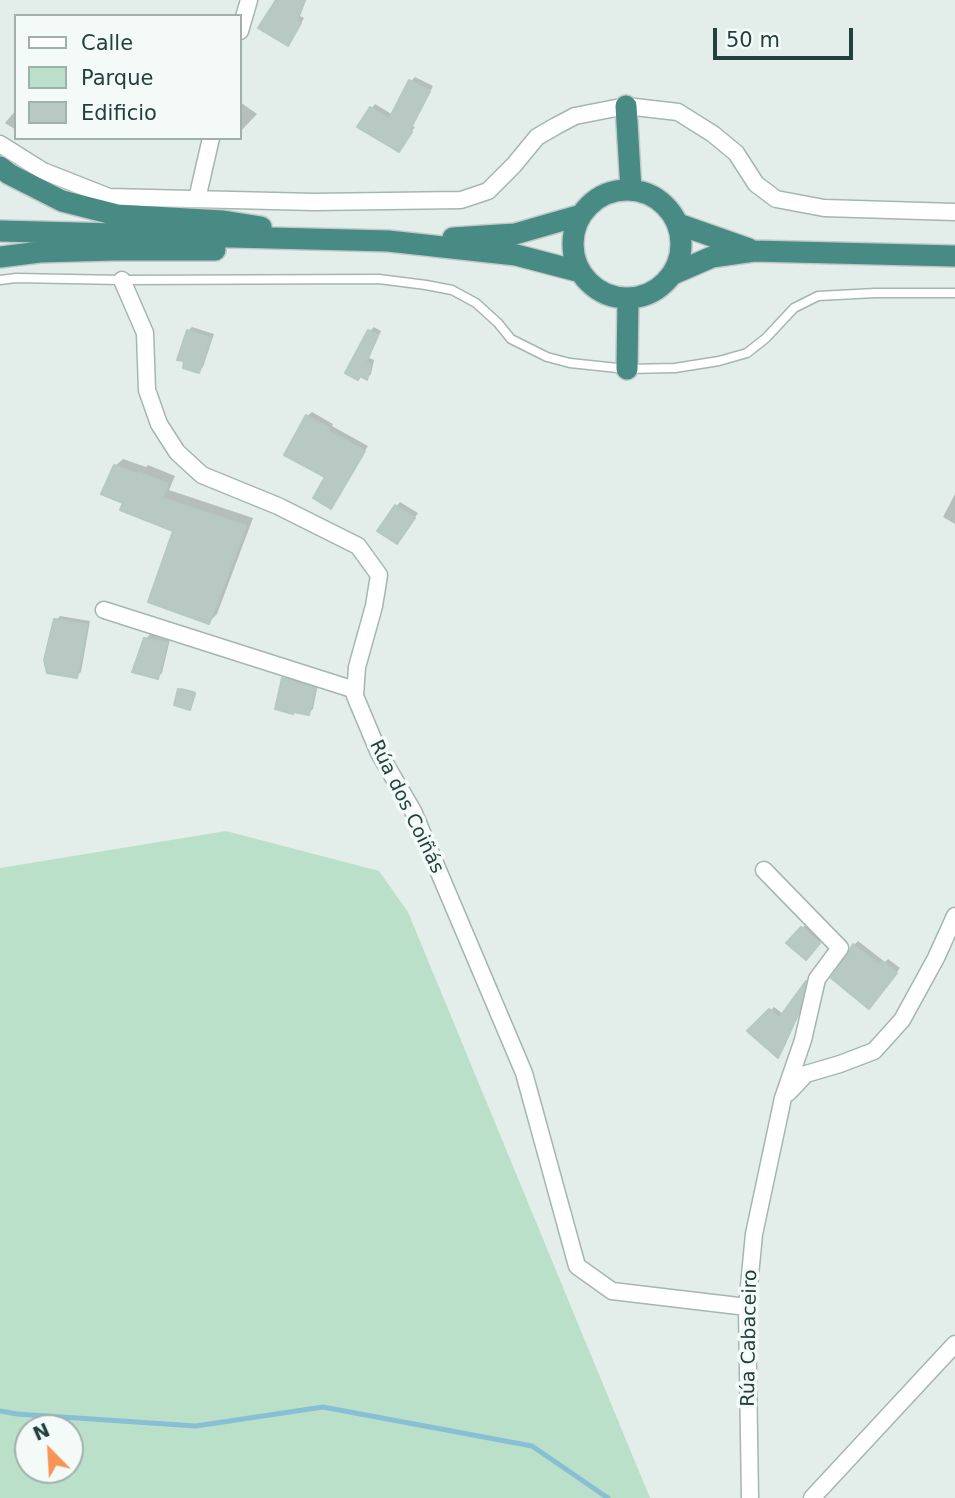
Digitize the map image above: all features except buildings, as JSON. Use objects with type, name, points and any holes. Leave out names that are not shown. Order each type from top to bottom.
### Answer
[{"type":"highway","points":[[626,106],[631,190]]},
{"type":"highway","points":[[0,167],[62,201],[117,215],[223,220],[339,239]]},
{"type":"highway","points":[[673,274],[681,248],[681,237],[671,212],[660,201],[631,190],[609,193],[596,200],[581,215],[573,245],[581,272],[592,285],[606,293],[628,299],[649,293],[673,274],[712,257],[754,251],[955,256]]},
{"type":"highway","points":[[388,241],[515,234],[581,215]]},
{"type":"highway","points":[[678,225],[754,251]]},
{"type":"highway","points":[[0,231],[388,241],[516,255],[581,272]]},
{"type":"highway","points":[[0,257],[40,252],[114,250],[222,251],[339,239]]},
{"type":"highway","points":[[626,369],[628,299]]},
{"type":"street","points":[[242,24],[249,0]]},
{"type":"street","points":[[0,144],[43,171],[109,197],[314,202],[461,200],[488,191],[537,137],[556,126],[575,116],[626,106],[678,112],[701,126],[736,153],[756,184],[776,199],[824,208],[955,212]]},
{"type":"street","points":[[197,198],[211,140]]},
{"type":"street","name":"Rúa dos Coiñás","points":[[122,280],[145,333],[148,390],[159,424],[177,452],[202,475],[278,506],[358,546],[379,575],[374,606],[357,667],[355,696],[379,753],[413,811],[524,1073],[577,1266],[612,1292],[747,1307]]},
{"type":"street","points":[[104,610],[355,690]]},
{"type":"street","name":"Rúa Cabaceiro","points":[[750,1498],[747,1307],[754,1234],[783,1098],[803,1040],[817,979],[839,948],[764,870]]},
{"type":"street","points":[[783,1098],[806,1074],[874,1051],[902,1020],[936,958],[955,916]]},
{"type":"street","points":[[812,1498],[955,1344]]},
{"type":"lane","points":[[0,280],[379,279],[426,285],[452,290],[476,303],[511,339],[547,357],[570,363],[626,369],[675,368],[719,361],[747,353],[766,338],[794,308],[818,296],[955,293]]},
{"type":"green space","points":[[226,831],[379,871],[408,912],[650,1498],[0,1498],[0,868]]},
{"type":"waterway","points":[[0,1411],[196,1426],[323,1407],[532,1446],[608,1498]]}]
